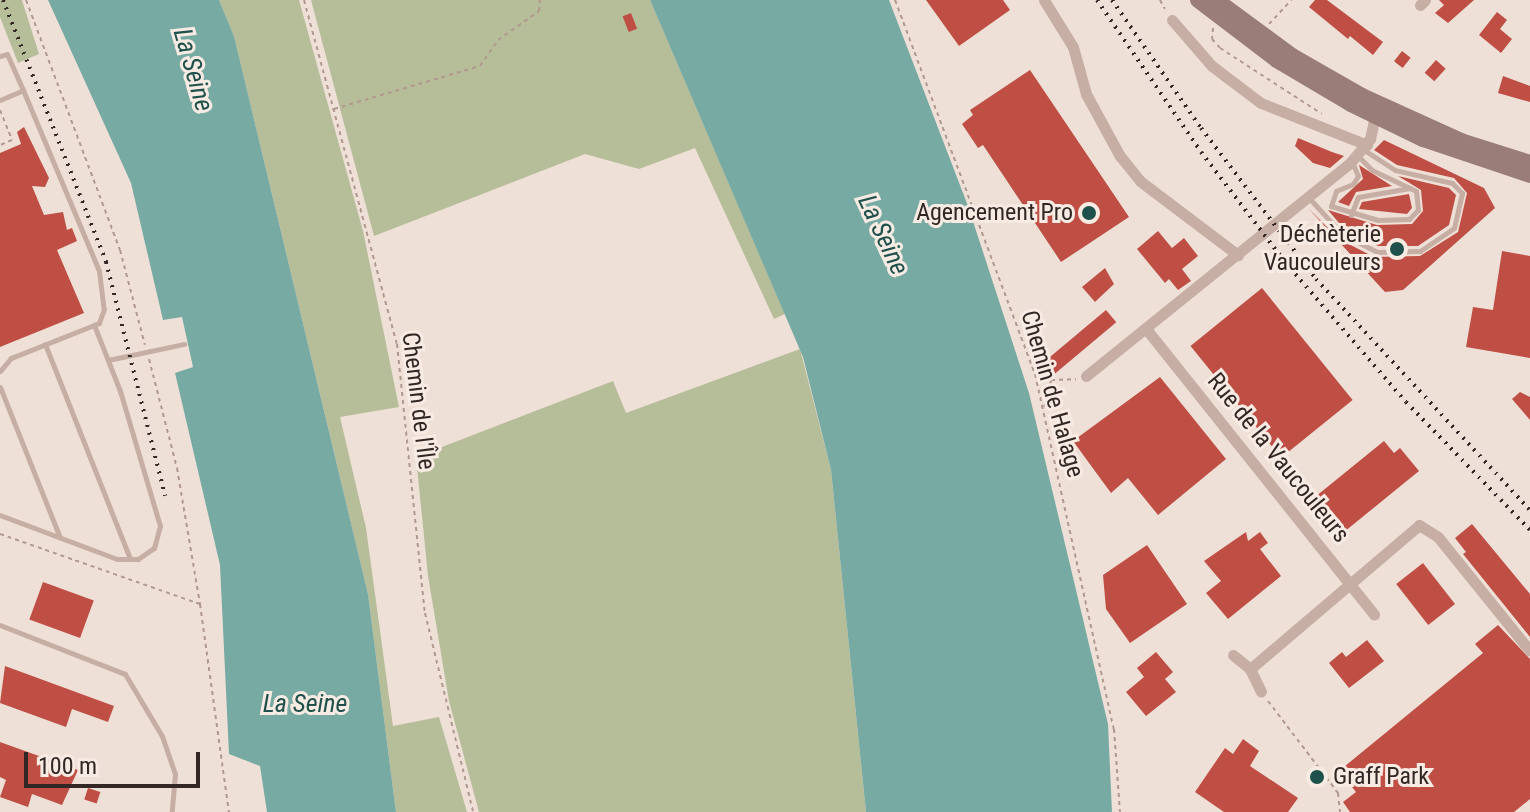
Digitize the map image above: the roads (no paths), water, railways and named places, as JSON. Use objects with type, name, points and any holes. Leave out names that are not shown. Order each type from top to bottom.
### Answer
[{"type":"main road","points":[[1198,0],[1277,60],[1383,113],[1530,175]]},
{"type":"main road","points":[[1216,0],[1260,33],[1383,113],[1530,163]]},
{"type":"street","points":[[1044,0],[1073,47],[1086,94],[1120,156],[1140,181],[1238,255]]},
{"type":"street","points":[[1172,20],[1212,66],[1261,103],[1362,150]]},
{"type":"street","points":[[1086,376],[1147,330],[1362,150],[1383,113]]},
{"type":"street","name":"Rue de la Vaucouleurs","points":[[1147,330],[1374,614]]},
{"type":"street","points":[[1250,669],[1419,525],[1438,537],[1530,651]]},
{"type":"street","points":[[1233,655],[1250,669],[1261,692]]},
{"type":"lane","points":[[0,56],[7,54],[99,271],[104,309],[94,325],[11,358],[0,371]]},
{"type":"lane","points":[[0,100],[23,90]]},
{"type":"lane","points":[[1362,150],[1372,170],[1411,188],[1419,199],[1409,219],[1351,215],[1331,206],[1331,198],[1358,176],[1362,150]]},
{"type":"lane","points":[[1308,197],[1342,234],[1377,252],[1420,251],[1454,228],[1462,193],[1452,183],[1395,170],[1362,150]]},
{"type":"lane","points":[[1351,215],[1358,197],[1411,188]]},
{"type":"lane","points":[[0,515],[117,559],[130,559],[154,548],[160,526],[94,325]]},
{"type":"lane","points":[[45,344],[130,559]]},
{"type":"lane","points":[[108,360],[184,344]]},
{"type":"lane","points":[[0,387],[60,538]]},
{"type":"lane","points":[[0,625],[125,674],[162,736],[175,774],[172,812]]},
{"type":"water","name":"La Seine","points":[[48,0],[219,0],[234,36],[368,594],[396,812],[267,812],[260,766],[229,754],[220,565],[175,373],[193,367],[182,317],[163,320],[131,183]]},
{"type":"water","points":[[650,0],[889,0],[968,206],[1029,393],[1108,724],[1112,812],[866,812],[831,470],[803,357]]},
{"type":"railway","points":[[3,0],[106,262],[165,496]]},
{"type":"railway","points":[[1097,0],[1201,152],[1285,262],[1406,402],[1530,530]]},
{"type":"railway","points":[[1112,0],[1201,128],[1316,279],[1530,510]]},
{"type":"place","name":"Agencement Pro","points":[[1089,213]]},
{"type":"place","name":"Déchèterie Vaucouleurs","points":[[1397,249]]},
{"type":"place","name":"Graff Park","points":[[1317,777]]}]
